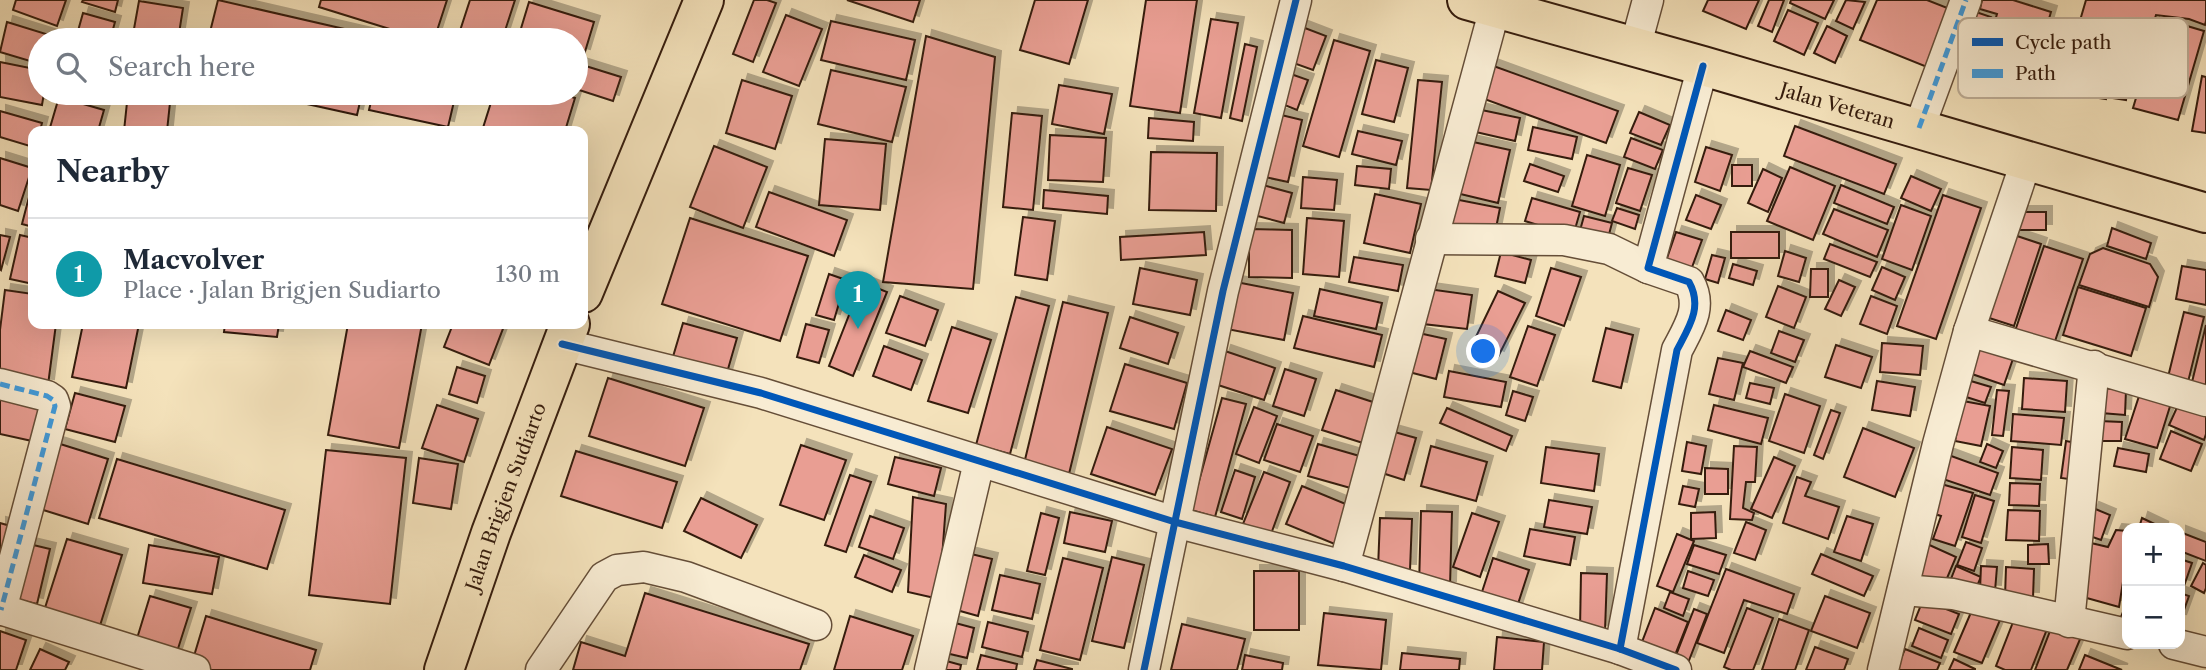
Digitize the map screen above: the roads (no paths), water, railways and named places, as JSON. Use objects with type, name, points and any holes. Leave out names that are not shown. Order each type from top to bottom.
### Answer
[{"type":"main road","points":[[588,281],[704,0]]},
{"type":"main road","name":"Jalan Veteran","points":[[1481,4],[2027,159],[2206,213]]},
{"type":"main road","name":"Jalan Brigjen Sudiarto","points":[[449,668],[491,533],[566,334]]},
{"type":"street","points":[[1144,670],[1223,291],[1296,0]]},
{"type":"street","points":[[1635,48],[1648,0]]},
{"type":"street","points":[[1959,18],[1966,0]]},
{"type":"street","points":[[1344,566],[1431,239],[1481,4]]},
{"type":"street","points":[[1919,128],[1958,22]]},
{"type":"street","points":[[1648,268],[1703,66]]},
{"type":"street","points":[[1883,670],[1938,443],[1969,331],[2027,159]]},
{"type":"street","points":[[1431,239],[1564,240],[1609,249],[1648,268],[1689,282],[1696,294],[1693,320],[1677,350],[1620,649]]},
{"type":"street","points":[[1969,331],[2206,401]]},
{"type":"street","points":[[566,334],[1175,522],[1344,566],[1620,649],[1676,670]]},
{"type":"street","points":[[2068,622],[2094,366]]},
{"type":"street","points":[[0,384],[47,396],[53,400],[55,406],[0,609],[195,670]]},
{"type":"street","points":[[930,670],[979,461]]},
{"type":"street","points":[[541,670],[604,577],[617,570],[645,567],[686,577],[816,625]]},
{"type":"street","points":[[1903,590],[1953,594],[2122,633]]},
{"type":"street","points":[[2185,647],[2206,652]]},
{"type":"place","name":"Macvolver","points":[[858,329]]}]
